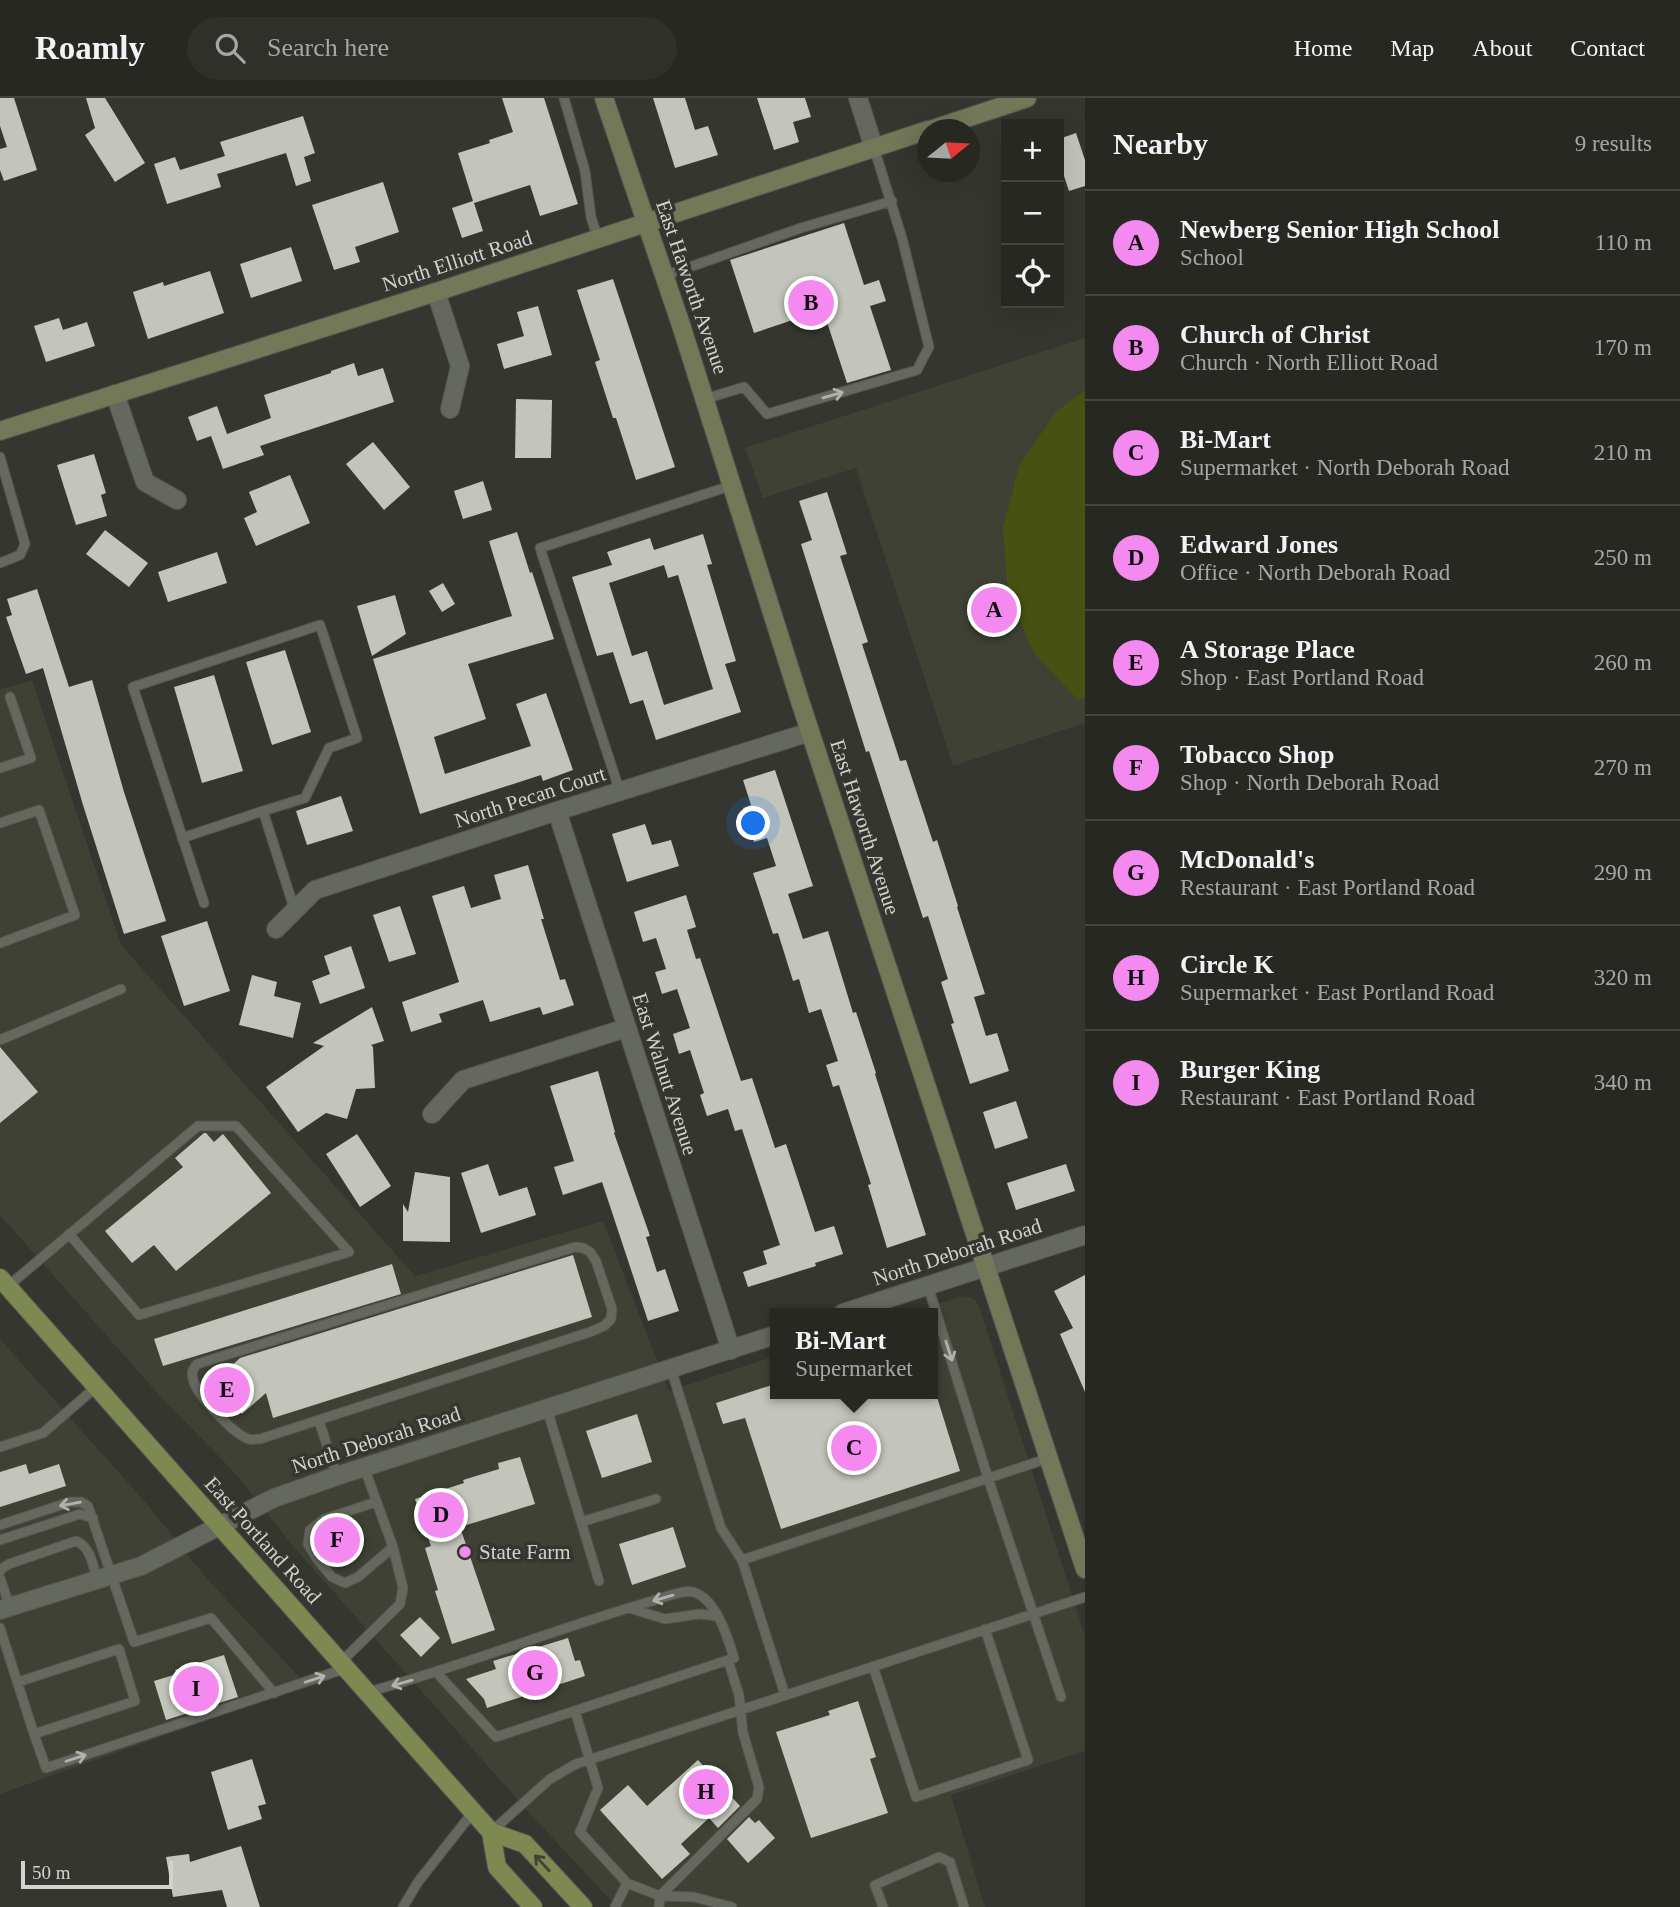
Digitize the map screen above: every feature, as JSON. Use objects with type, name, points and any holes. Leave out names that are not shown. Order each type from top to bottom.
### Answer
[{"type":"main road","name":"East Portland Road","points":[[4,1282],[491,1832],[525,1844],[583,1907]]},
{"type":"main road","points":[[491,1832],[497,1867],[533,1907]]},
{"type":"street","name":"East Haworth Avenue","points":[[604,98],[705,399],[810,732],[1085,1569]]},
{"type":"street","points":[[858,98],[874,148]]},
{"type":"street","name":"North Elliott Road","points":[[963,119],[1027,98]]},
{"type":"street","name":"North Elliott Road","points":[[0,431],[436,292],[917,134]]},
{"type":"street","points":[[436,292],[460,366],[450,409]]},
{"type":"street","points":[[115,394],[145,482],[177,500]]},
{"type":"street","name":"North Pecan Court","points":[[276,929],[315,890],[810,732]]},
{"type":"street","name":"East Walnut Avenue","points":[[557,811],[731,1350]]},
{"type":"street","points":[[432,1114],[463,1080],[626,1028]]},
{"type":"street","name":"North Deborah Road","points":[[859,1308],[1085,1235]]},
{"type":"street","name":"North Deborah Road","points":[[5,1609],[141,1566],[274,1498],[770,1337]]},
{"type":"lane","points":[[564,98],[585,171],[591,217],[598,239]]},
{"type":"lane","points":[[705,399],[744,387],[767,414],[917,370],[929,347],[892,201],[874,148]]},
{"type":"lane","points":[[664,276],[801,228],[892,201]]},
{"type":"lane","points":[[0,457],[25,544],[20,555],[0,564]]},
{"type":"lane","points":[[620,792],[540,548],[733,485]]},
{"type":"lane","points":[[182,838],[304,798],[329,748],[357,738],[320,625],[133,687],[182,838],[204,902]]},
{"type":"lane","points":[[0,768],[31,758],[10,696]]},
{"type":"lane","points":[[0,823],[38,810],[75,915],[0,943]]},
{"type":"lane","points":[[262,811],[295,911]]},
{"type":"lane","points":[[0,1040],[121,989]]},
{"type":"lane","points":[[4,1282],[69,1234],[198,1126],[236,1126],[349,1252],[139,1315],[69,1234]]},
{"type":"lane","points":[[575,1247],[590,1252],[597,1261],[612,1309],[611,1319],[604,1326],[319,1421],[260,1439],[249,1439],[236,1432],[198,1392],[192,1371],[197,1363],[575,1247]]},
{"type":"lane","points":[[928,1286],[935,1308]]},
{"type":"lane","points":[[938,1317],[1061,1697]]},
{"type":"lane","points":[[671,1369],[721,1528],[742,1560],[785,1695]]},
{"type":"lane","points":[[0,1447],[43,1433],[96,1387]]},
{"type":"lane","points":[[547,1409],[599,1581]]},
{"type":"lane","points":[[319,1421],[337,1476]]},
{"type":"lane","points":[[742,1560],[1049,1458]]},
{"type":"lane","points":[[0,1628],[46,1768],[274,1693],[344,1665],[400,1604],[403,1588],[393,1547],[363,1467]]},
{"type":"lane","points":[[581,1522],[656,1499]]},
{"type":"lane","points":[[0,1525],[71,1502],[81,1502],[88,1506],[93,1518],[105,1577]]},
{"type":"lane","points":[[376,1502],[324,1519],[310,1530],[308,1544],[332,1577],[345,1583],[358,1577],[393,1547]]},
{"type":"lane","points":[[0,1540],[80,1514],[93,1518]]},
{"type":"lane","points":[[5,1609],[1,1569],[76,1541],[83,1544],[105,1577],[134,1642]]},
{"type":"lane","points":[[368,1692],[687,1591],[705,1598],[725,1631],[734,1658],[496,1737],[436,1672]]},
{"type":"lane","points":[[491,1832],[550,1779],[576,1764],[1085,1597]]},
{"type":"lane","points":[[629,1608],[665,1619],[699,1614],[716,1616]]},
{"type":"lane","points":[[18,1682],[211,1618],[274,1693]]},
{"type":"lane","points":[[873,1666],[916,1797],[953,1785],[1028,1760],[985,1629]]},
{"type":"lane","points":[[34,1734],[135,1701],[118,1649]]},
{"type":"lane","points":[[659,1907],[660,1896],[757,1799],[759,1787],[743,1733],[739,1695],[728,1660]]},
{"type":"lane","points":[[575,1711],[598,1788],[580,1832],[626,1883],[660,1896],[694,1898],[732,1907]]},
{"type":"lane","points":[[403,1907],[425,1872],[473,1812]]},
{"type":"lane","points":[[883,1907],[875,1885],[939,1857],[950,1862],[964,1907]]},
{"type":"lane","points":[[615,1907],[626,1883]]},
{"type":"shaded area","points":[[1085,338],[1085,723],[953,766],[856,468],[763,498],[745,448]]},
{"type":"shaded area","points":[[32,680],[121,945],[415,1276],[603,1221],[669,1391],[770,1358],[770,1399],[938,1399],[938,1308],[925,1308],[963,1296],[975,1300],[1085,1636],[1085,1751],[951,1795],[985,1907],[617,1907],[533,1817],[293,1546],[233,1471],[159,1395],[0,1215],[0,690]]},
{"type":"shaded area","points":[[0,1339],[146,1503],[208,1580],[307,1685],[0,1794]]},
{"type":"green space","points":[[1085,390],[1085,698],[1078,700],[1034,653],[1008,593],[1003,528],[1019,466],[1056,412]]},
{"type":"building","points":[[0,98],[14,98],[37,170],[4,181],[0,170],[0,149],[7,147],[0,126]]},
{"type":"building","points":[[86,98],[105,98],[145,163],[115,182],[85,135],[95,128]]},
{"type":"building","points":[[502,98],[544,98],[578,204],[540,216],[530,185],[474,203],[483,231],[462,238],[452,208],[473,201],[458,153],[513,132]]},
{"type":"building","points":[[653,98],[685,98],[695,130],[708,126],[718,155],[675,168]]},
{"type":"building","points":[[757,98],[805,98],[811,117],[793,122],[799,142],[774,150]]},
{"type":"building","points":[[303,116],[315,153],[304,157],[311,181],[296,186],[286,153],[217,174],[221,187],[167,204],[154,164],[175,157],[180,170],[225,156],[220,142]]},
{"type":"building","points":[[1076,133],[1085,160],[1085,186],[1069,191],[1064,176],[1064,137]]},
{"type":"building","points":[[383,182],[399,232],[355,247],[360,262],[334,270],[312,205]]},
{"type":"building","points":[[844,223],[864,285],[879,280],[886,301],[870,306],[891,370],[847,383],[823,310],[754,333],[730,260]]},
{"type":"building","points":[[291,247],[302,281],[251,298],[240,264]]},
{"type":"building","points":[[210,271],[224,313],[148,339],[133,292],[163,282],[164,286]]},
{"type":"building","points":[[613,279],[675,467],[636,480],[595,362],[600,360],[577,290]]},
{"type":"building","points":[[538,306],[552,355],[504,369],[497,344],[524,336],[517,312]]},
{"type":"building","points":[[59,318],[63,330],[87,322],[95,346],[46,362],[34,326]]},
{"type":"building","points":[[354,363],[358,376],[383,368],[394,402],[260,446],[264,455],[223,469],[211,436],[197,441],[188,417],[217,406],[227,434],[271,418],[264,395]]},
{"type":"building","points":[[516,399],[552,400],[551,458],[515,458]]},
{"type":"building","points":[[373,442],[410,487],[384,510],[346,464]]},
{"type":"building","points":[[94,454],[106,493],[101,495],[107,516],[76,525],[57,465]]},
{"type":"building","points":[[290,475],[310,523],[256,546],[244,518],[257,512],[249,492]]},
{"type":"building","points":[[483,481],[492,510],[463,519],[454,491]]},
{"type":"building","points":[[827,492],[847,554],[840,556],[868,642],[862,644],[900,761],[906,760],[933,842],[937,840],[958,906],[985,994],[974,997],[986,1036],[997,1033],[1009,1071],[970,1084],[941,982],[948,979],[928,916],[923,918],[869,751],[866,752],[801,544],[812,540],[799,501]]},
{"type":"building","points":[[105,530],[148,563],[129,587],[86,554]]},
{"type":"building","points":[[517,532],[554,639],[468,664],[486,719],[434,737],[445,774],[531,746],[516,704],[546,693],[573,770],[543,781],[541,775],[420,814],[373,659],[512,616],[489,541]]},
{"type":"building","points":[[703,534],[712,564],[707,565],[736,661],[725,664],[741,712],[656,740],[643,700],[630,704],[613,652],[597,656],[572,577],[612,565],[607,552],[650,538],[654,550]],"holes":[[[664,565],[668,578],[678,575],[713,689],[664,705],[647,651],[632,656],[609,583]]]},
{"type":"building","points":[[217,552],[227,583],[168,602],[158,572]]},
{"type":"building","points":[[443,583],[455,604],[442,612],[429,591]]},
{"type":"building","points":[[37,589],[69,687],[92,680],[124,792],[166,921],[124,934],[43,668],[26,674],[6,617],[12,615],[7,599]]},
{"type":"building","points":[[395,595],[406,634],[372,656],[357,606]]},
{"type":"building","points":[[285,650],[311,732],[272,745],[246,662]]},
{"type":"building","points":[[214,675],[243,771],[202,783],[174,687]]},
{"type":"building","points":[[775,770],[813,886],[788,894],[803,939],[828,931],[853,1013],[856,1012],[876,1073],[926,1235],[887,1248],[868,1185],[871,1184],[839,1085],[833,1087],[826,1065],[838,1061],[821,1009],[809,1013],[799,979],[793,981],[778,933],[773,934],[753,873],[776,866],[767,838],[754,842],[743,808],[751,805],[743,780]]},
{"type":"building","points":[[341,796],[353,831],[307,845],[296,811]]},
{"type":"building","points":[[645,824],[652,845],[671,840],[679,866],[627,882],[612,834]]},
{"type":"building","points":[[528,865],[560,980],[565,979],[574,1005],[543,1015],[540,1007],[490,1022],[483,1000],[439,1014],[442,1022],[411,1032],[402,1002],[459,982],[432,896],[464,886],[471,908],[501,899],[494,875]]},
{"type":"building","points":[[686,895],[696,927],[687,930],[696,959],[700,958],[741,1081],[752,1078],[775,1148],[786,1144],[815,1232],[834,1226],[843,1254],[815,1263],[816,1266],[748,1287],[743,1272],[767,1264],[763,1251],[780,1245],[742,1129],[735,1131],[728,1109],[707,1116],[700,1095],[704,1093],[690,1050],[679,1054],[673,1034],[690,1028],[677,989],[662,994],[655,972],[666,969],[656,938],[643,942],[634,912]]},
{"type":"building","points":[[400,906],[416,954],[389,962],[373,915]]},
{"type":"building","points":[[207,921],[230,991],[184,1006],[161,936]]},
{"type":"building","points":[[351,946],[365,988],[320,1004],[312,981],[330,974],[324,956]]},
{"type":"building","points":[[252,975],[277,982],[274,996],[301,1003],[293,1038],[239,1025]]},
{"type":"building","points":[[372,1007],[384,1041],[371,1045],[375,1088],[356,1089],[347,1119],[326,1113],[298,1132],[266,1087],[324,1046],[313,1043]]},
{"type":"building","points":[[0,1047],[38,1092],[0,1123]]},
{"type":"building","points":[[598,1071],[614,1133],[650,1236],[646,1237],[657,1272],[665,1269],[679,1311],[648,1321],[602,1182],[563,1195],[554,1167],[574,1161],[550,1086]]},
{"type":"building","points":[[1016,1101],[1028,1138],[995,1149],[983,1112]]},
{"type":"building","points":[[204,1133],[214,1142],[223,1134],[271,1193],[176,1271],[154,1245],[132,1263],[105,1231],[183,1167],[175,1158]]},
{"type":"building","points":[[357,1134],[391,1186],[360,1207],[326,1154]]},
{"type":"building","points":[[488,1164],[499,1196],[527,1187],[536,1215],[481,1233],[461,1173]]},
{"type":"building","points":[[1066,1164],[1075,1191],[1016,1210],[1007,1183]]},
{"type":"building","points":[[415,1172],[450,1177],[450,1242],[403,1241],[403,1204],[408,1212]]},
{"type":"building","points":[[573,1255],[592,1317],[273,1418],[266,1393],[242,1414],[214,1382],[240,1358]]},
{"type":"building","points":[[392,1264],[401,1294],[163,1366],[154,1339]]},
{"type":"building","points":[[1085,1275],[1085,1392],[1060,1334],[1073,1328],[1054,1291]]},
{"type":"building","points":[[770,1386],[770,1399],[938,1399],[960,1471],[781,1529],[745,1418],[723,1424],[716,1403]]},
{"type":"building","points":[[637,1414],[652,1462],[602,1478],[586,1431]]},
{"type":"building","points":[[520,1457],[535,1504],[460,1527],[495,1630],[452,1644],[425,1548],[431,1546],[415,1499],[499,1469],[498,1463]]},
{"type":"building","points":[[26,1464],[29,1474],[59,1464],[66,1486],[0,1507],[0,1472]]},
{"type":"building","points":[[338,1522],[354,1545],[329,1562],[315,1542],[316,1535]]},
{"type":"building","points":[[673,1527],[686,1567],[632,1585],[619,1544]]},
{"type":"building","points":[[420,1617],[440,1638],[421,1657],[400,1635]]},
{"type":"building","points":[[568,1638],[575,1661],[580,1660],[585,1676],[487,1708],[484,1699],[466,1679],[496,1669],[493,1661]]},
{"type":"building","points":[[224,1655],[238,1697],[166,1720],[154,1681],[177,1674],[175,1670]]},
{"type":"building","points":[[858,1701],[876,1757],[870,1759],[888,1813],[811,1838],[776,1732],[830,1715],[828,1711]]},
{"type":"building","points":[[252,1759],[266,1804],[258,1806],[262,1819],[228,1830],[211,1772]]},
{"type":"building","points":[[698,1760],[740,1806],[718,1828],[709,1818],[681,1844],[690,1854],[662,1879],[600,1810],[628,1785],[647,1806]]},
{"type":"building","points":[[749,1817],[755,1823],[759,1820],[775,1838],[748,1863],[727,1839]]},
{"type":"building","points":[[241,1846],[260,1907],[227,1907],[222,1890],[173,1897],[166,1857],[189,1854],[190,1862]]},
{"type":"place","name":"Church of Christ","points":[[811,303]]},
{"type":"place","name":"Newberg Senior High School","points":[[994,610]]},
{"type":"place","name":"A Storage Place","points":[[227,1390]]},
{"type":"place","name":"Bi-Mart","points":[[854,1448]]},
{"type":"place","name":"Edward Jones","points":[[441,1515]]},
{"type":"place","name":"Tobacco Shop","points":[[337,1540]]},
{"type":"place","name":"State Farm","points":[[465,1552]]},
{"type":"place","name":"McDonald's","points":[[535,1673]]},
{"type":"place","name":"Burger King","points":[[196,1689]]},
{"type":"place","name":"Circle K","points":[[706,1792]]}]
